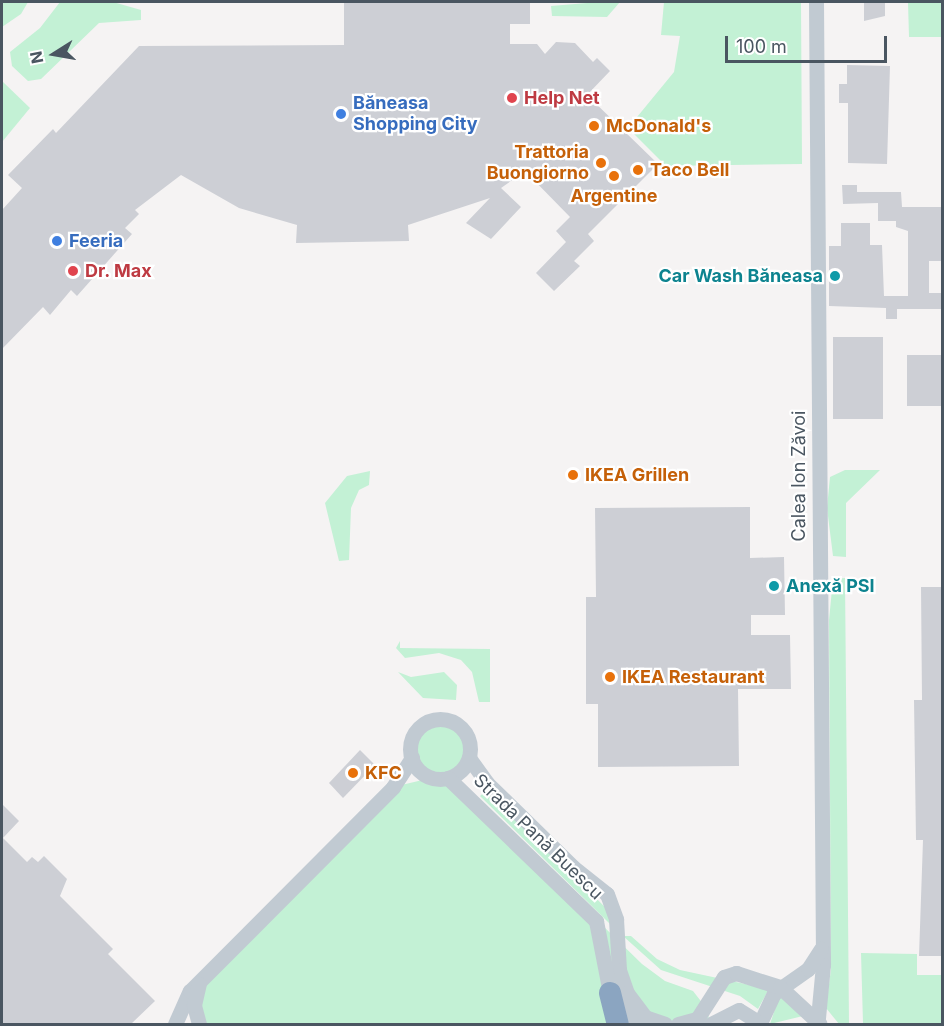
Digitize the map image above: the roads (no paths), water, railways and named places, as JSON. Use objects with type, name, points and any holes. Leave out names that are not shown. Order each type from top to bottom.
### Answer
[{"type":"highway","points":[[610,993],[618,1024]]},
{"type":"street","name":"Calea Ion Zăvoi","points":[[816,2],[821,950],[819,1021]]},
{"type":"street","points":[[175,1024],[186,996],[200,980],[393,787],[412,758],[411,743],[418,730],[437,720],[463,730],[469,758],[462,770],[448,778],[431,778],[393,787]]},
{"type":"street","points":[[412,758],[431,778]]},
{"type":"street","name":"Strada Pană Buescu","points":[[469,758],[487,783],[573,867],[607,894],[616,919],[619,970],[627,993],[645,1017],[665,1024]]},
{"type":"street","name":"Strada Pană Buescu","points":[[448,778],[596,921],[610,993],[634,1024]]},
{"type":"street","points":[[711,1024],[739,1010],[760,1024],[780,987],[808,969],[821,950]]},
{"type":"street","points":[[678,1024],[703,1013],[729,974],[780,987],[819,1021]]},
{"type":"street","points":[[199,1024],[194,1005],[200,980]]},
{"type":"street","points":[[180,1024],[187,1024]]},
{"type":"place","name":"Help Net","points":[[512,98]]},
{"type":"place","name":"Băneasa Shopping City","points":[[341,114]]},
{"type":"place","name":"McDonald's","points":[[594,126]]},
{"type":"place","name":"Trattoria Buongiorno","points":[[601,163]]},
{"type":"place","name":"Taco Bell","points":[[638,170]]},
{"type":"place","name":"Argentine","points":[[614,176]]},
{"type":"place","name":"Feeria","points":[[57,241]]},
{"type":"place","name":"Dr. Max","points":[[73,271]]},
{"type":"place","name":"Car Wash Băneasa","points":[[835,276]]},
{"type":"place","name":"IKEA Grillen","points":[[573,475]]},
{"type":"place","name":"Anexă PSI","points":[[774,586]]},
{"type":"place","name":"IKEA Restaurant","points":[[610,677]]},
{"type":"place","name":"KFC","points":[[353,773]]}]
